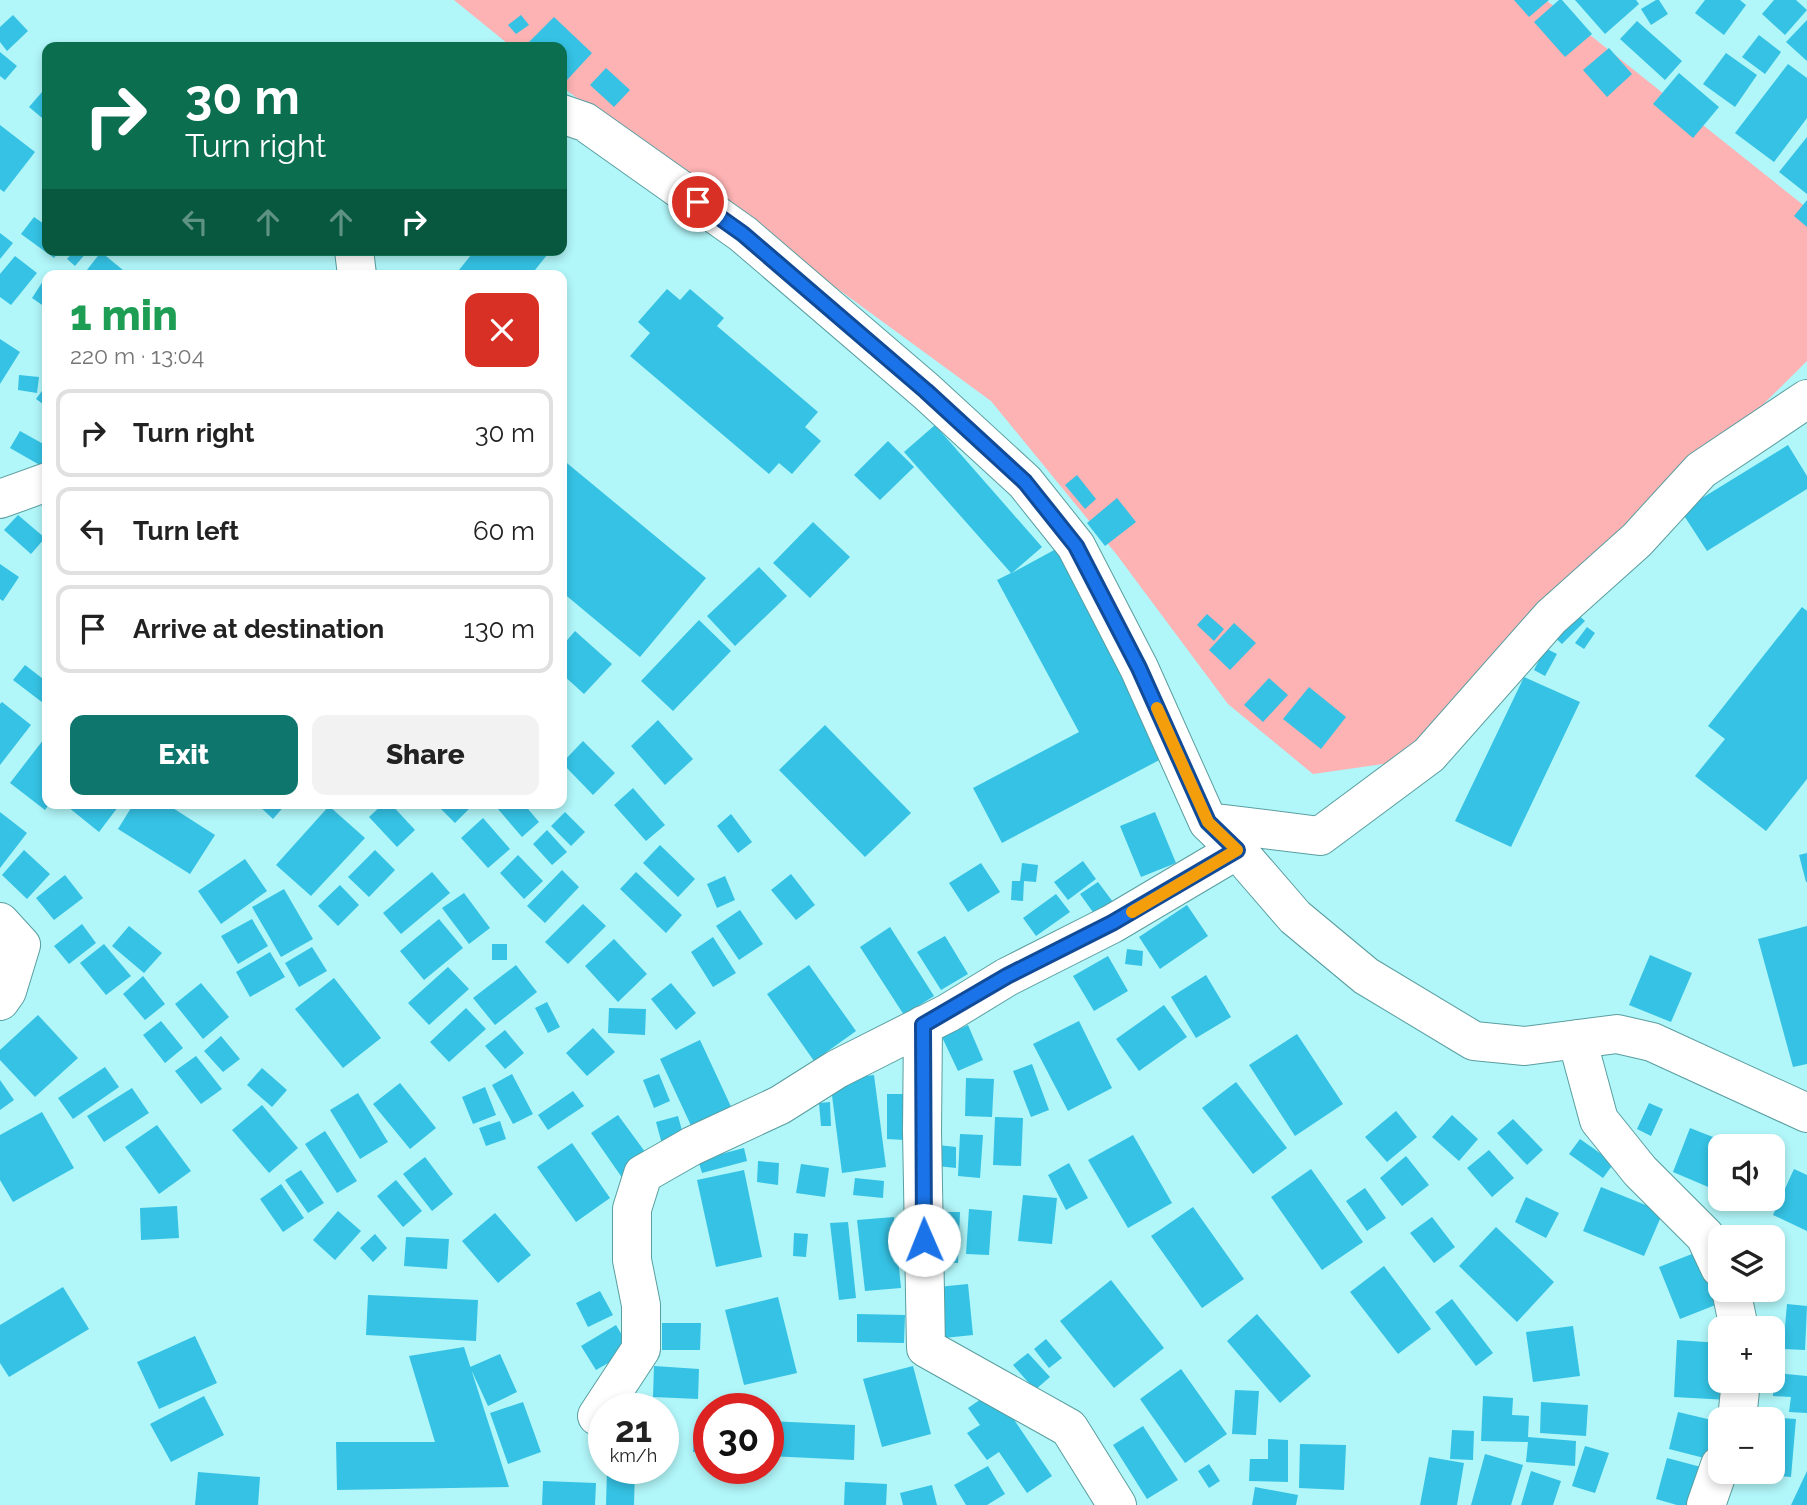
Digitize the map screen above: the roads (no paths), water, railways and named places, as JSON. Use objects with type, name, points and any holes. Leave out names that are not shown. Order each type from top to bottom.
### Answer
[{"type":"street","points":[[567,116],[585,122],[743,234],[926,391],[1025,482],[1076,546],[1139,668],[1208,822],[1237,850],[1295,917],[1366,976],[1474,1041],[1525,1046],[1617,1034],[1652,1042],[1807,1113]]},
{"type":"street","points":[[1208,822],[1320,836],[1429,755],[1551,617],[1637,540],[1702,470],[1807,399]]},
{"type":"street","points":[[0,499],[42,484]]},
{"type":"street","points":[[612,1393],[641,1349],[641,1305],[632,1260],[632,1209],[643,1174],[692,1146],[779,1105],[837,1069],[923,1025],[1007,976],[1112,923],[1237,850]]},
{"type":"street","points":[[0,922],[21,945],[7,991],[0,1001]]},
{"type":"street","points":[[923,1025],[926,1348],[1069,1428],[1116,1505]]},
{"type":"street","points":[[1577,1039],[1599,1120],[1640,1171],[1705,1236],[1708,1242]]},
{"type":"street","points":[[1706,1505],[1713,1484]]}]
